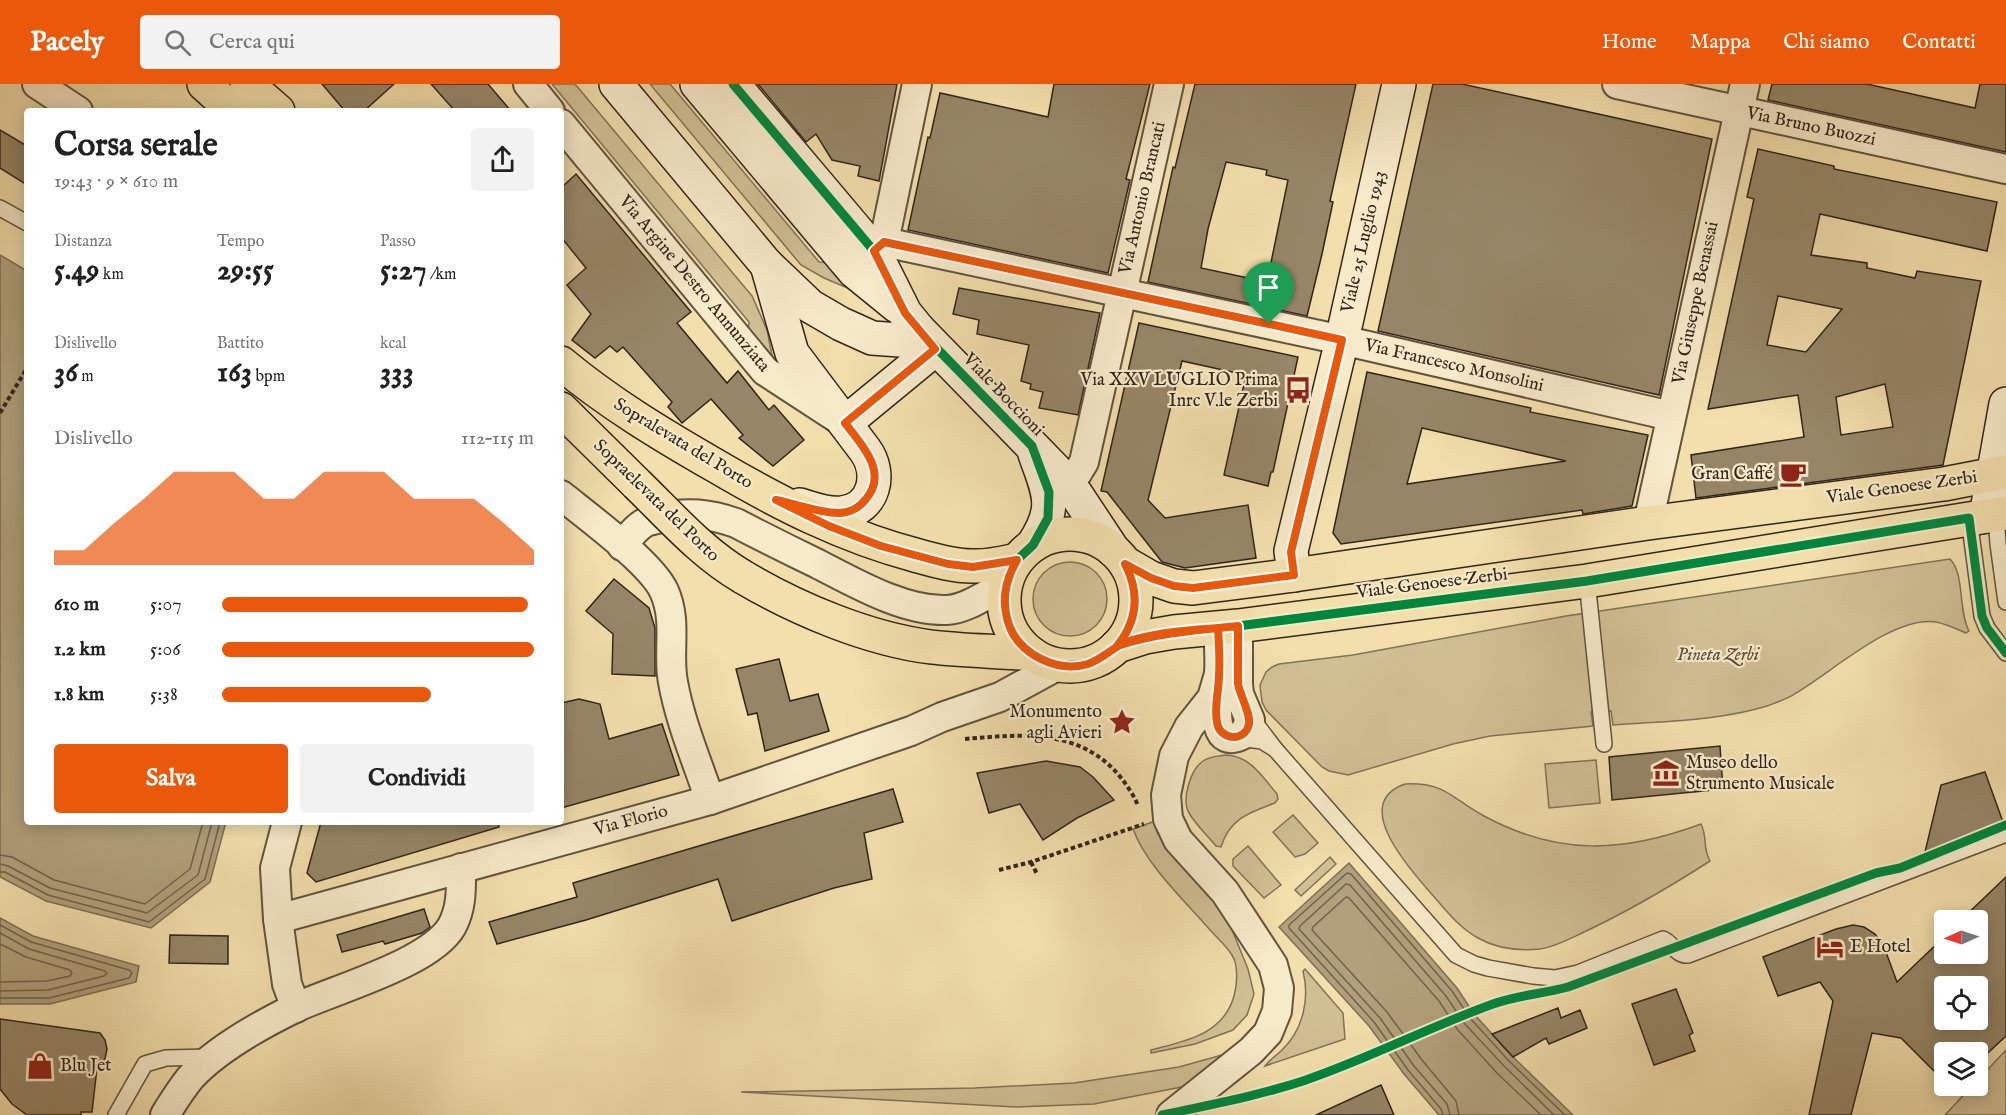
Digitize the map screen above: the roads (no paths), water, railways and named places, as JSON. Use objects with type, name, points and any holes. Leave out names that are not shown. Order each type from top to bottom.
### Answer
[{"type":"main road","points":[[204,84],[231,108]]},
{"type":"main road","points":[[247,84],[275,108]]},
{"type":"main road","name":"Sopralevata del Porto","points":[[564,365],[647,427],[776,500],[829,526],[881,546],[948,564],[973,567],[1019,563]]},
{"type":"main road","name":"Sopraelevata del Porto","points":[[564,412],[698,544],[723,565],[763,589],[814,613],[894,639],[931,647],[1046,660]]},
{"type":"main road","name":"Viale Genoese Zerbi","points":[[1019,563],[1055,535],[1082,535],[1099,540],[1119,557],[1151,578],[1174,586],[1193,588],[1648,523],[1944,484],[1999,474]]},
{"type":"main road","name":"Viale Genoese Zerbi","points":[[1117,646],[1146,637],[1587,581],[1989,515]]},
{"type":"main road","name":"Viale Genoese Zerbi","points":[[1046,660],[1088,664],[1104,657],[1126,635],[1135,609],[1136,595],[1132,578],[1119,557]]},
{"type":"main road","points":[[1019,563],[1005,607],[1010,629],[1019,642],[1046,660]]},
{"type":"street","points":[[37,84],[73,108]]},
{"type":"street","points":[[528,84],[548,108]]},
{"type":"street","name":"Via Argine Destro Annunziata","points":[[616,84],[766,264],[810,306],[872,338],[900,340],[919,330]]},
{"type":"street","name":"Viale Boccioni","points":[[697,84],[854,271],[919,330],[1070,485],[1119,557]]},
{"type":"street","name":"Viale Boccioni","points":[[733,84],[879,247],[919,330]]},
{"type":"street","points":[[879,247],[917,84]]},
{"type":"street","name":"Via Antonio Brancati","points":[[1070,485],[1084,462],[1169,84]]},
{"type":"street","name":"Viale 25 Luglio 1943","points":[[1294,575],[1291,552],[1342,340],[1399,84]]},
{"type":"street","name":"Via Bruno Buozzi","points":[[1617,84],[1742,98],[2006,169]]},
{"type":"street","name":"Via Giuseppe Benassai","points":[[1648,523],[1742,98]]},
{"type":"street","name":"Via Argine Destro Annunziata","points":[[564,128],[765,371],[845,423]]},
{"type":"street","name":"Via Francesco Monsolini","points":[[879,247],[1122,292],[1671,416]]},
{"type":"street","name":"Via Argine Destro Annunziata","points":[[766,264],[792,354],[871,458],[874,466],[874,487],[862,504],[852,510],[841,513],[829,512],[776,500]]},
{"type":"street","points":[[845,423],[919,330]]},
{"type":"street","points":[[1989,515],[1999,474],[2006,404]]},
{"type":"street","name":"Viale Boccioni","points":[[1019,563],[1048,518],[1050,505],[1049,492],[1032,446]]},
{"type":"street","points":[[564,498],[648,570],[664,590],[673,628],[672,680],[710,800]]},
{"type":"street","points":[[622,546],[646,522],[676,514],[696,513],[714,516],[736,523],[892,599],[926,609],[948,610],[961,607],[1019,563]]},
{"type":"street","points":[[1171,1115],[1251,1051],[1268,1033],[1277,1011],[1279,988],[1273,965],[1235,906],[1178,840],[1168,819],[1166,795],[1174,756],[1189,727],[1212,698],[1228,627]]},
{"type":"street","points":[[1219,674],[1216,722],[1224,735],[1241,726],[1238,684],[1228,627]]},
{"type":"street","name":"Via Florio","points":[[278,918],[710,800],[911,731],[942,717],[1000,697],[1046,660]]},
{"type":"street","points":[[286,825],[275,868],[278,918],[287,984],[296,1008]]},
{"type":"street","points":[[165,1115],[191,1078],[214,1057],[254,1031],[296,1008],[404,962],[434,946],[451,927],[461,902],[460,868]]},
{"type":"lane","points":[[0,208],[24,221]]},
{"type":"lane","points":[[1989,515],[1998,544],[2006,602]]},
{"type":"lane","points":[[1989,515],[1982,616],[1987,628],[2006,653]]},
{"type":"lane","points":[[1587,581],[1604,744]]},
{"type":"lane","points":[[1241,726],[1275,749]]},
{"type":"lane","points":[[1241,726],[1275,749],[1456,954],[1474,964],[1546,978],[1578,973],[1663,939],[1678,953],[1688,955],[2006,834]]},
{"type":"lane","points":[[116,1115],[146,1064],[166,1058],[214,1057]]},
{"type":"water","points":[[0,255],[24,269],[24,825],[225,825],[210,882],[151,928],[46,901],[0,877]]},
{"type":"water","points":[[1349,863],[1457,988],[1474,1014],[1513,1057],[1573,1115],[1439,1115],[1404,1074],[1369,1026],[1279,927]]},
{"type":"water","points":[[0,918],[33,936],[139,966],[136,982],[50,1004],[0,1004]]},
{"type":"place","name":"Via XXV LUGLIO Prima Inrc V.le Zerbi","points":[[1298,390]]},
{"type":"place","name":"Gran Caffé","points":[[1793,474]]},
{"type":"place","name":"Monumento agli Avieri","points":[[1122,722]]},
{"type":"place","name":"Museo dello Strumento Musicale","points":[[1666,773]]},
{"type":"place","name":"E Hotel","points":[[1830,947]]},
{"type":"place","name":"Blu Jet","points":[[40,1066]]},
{"type":"park label","name":"Pineta Zerbi","points":[[1718,655]]}]
